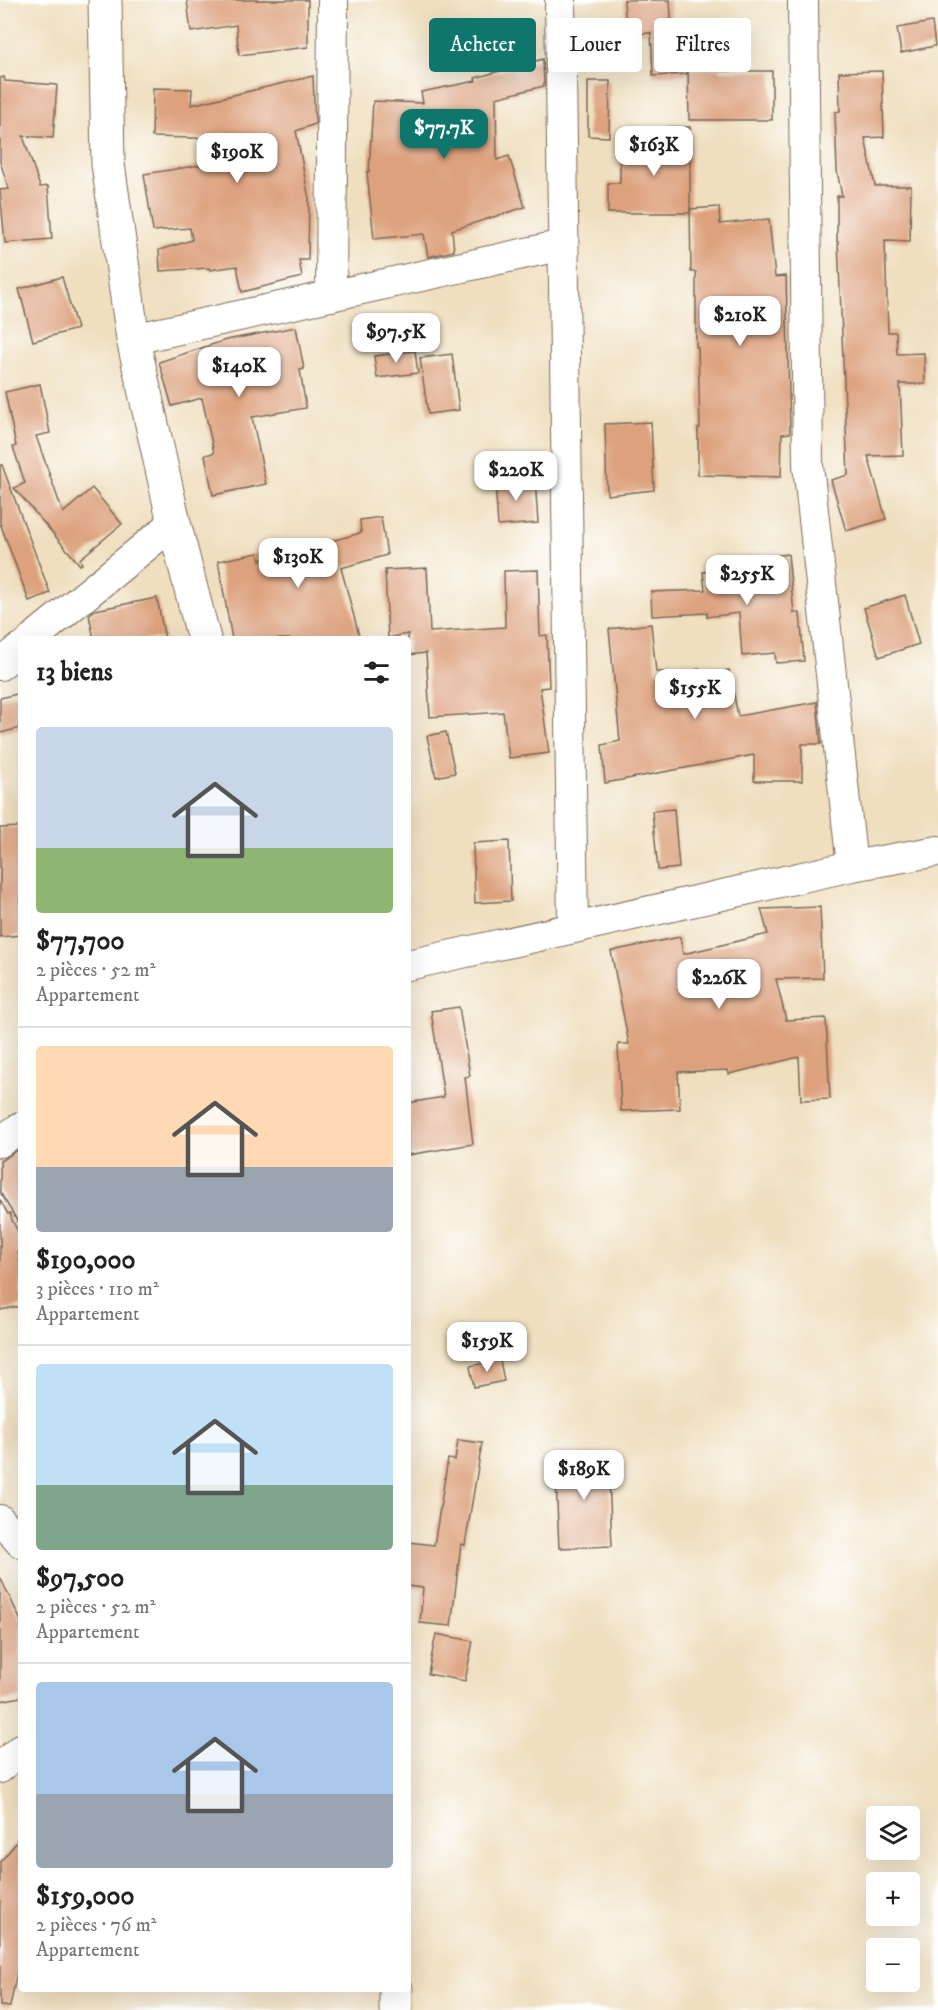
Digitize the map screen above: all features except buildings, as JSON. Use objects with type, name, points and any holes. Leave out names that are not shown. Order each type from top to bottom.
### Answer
[{"type":"street","points":[[105,0],[108,164],[133,339],[174,523],[203,636]]},
{"type":"street","points":[[331,296],[333,0]]},
{"type":"street","points":[[560,0],[573,928]]},
{"type":"street","points":[[803,0],[808,465],[852,866]]},
{"type":"street","points":[[133,339],[563,245]]},
{"type":"street","points":[[36,636],[174,523]]},
{"type":"street","points":[[0,665],[18,650]]},
{"type":"street","points":[[411,964],[852,866],[938,851]]},
{"type":"street","points":[[0,1142],[18,1129]]},
{"type":"street","points":[[0,1520],[18,1540]]},
{"type":"street","points":[[0,1768],[18,1752]]},
{"type":"street","points":[[396,1992],[396,2010]]}]
